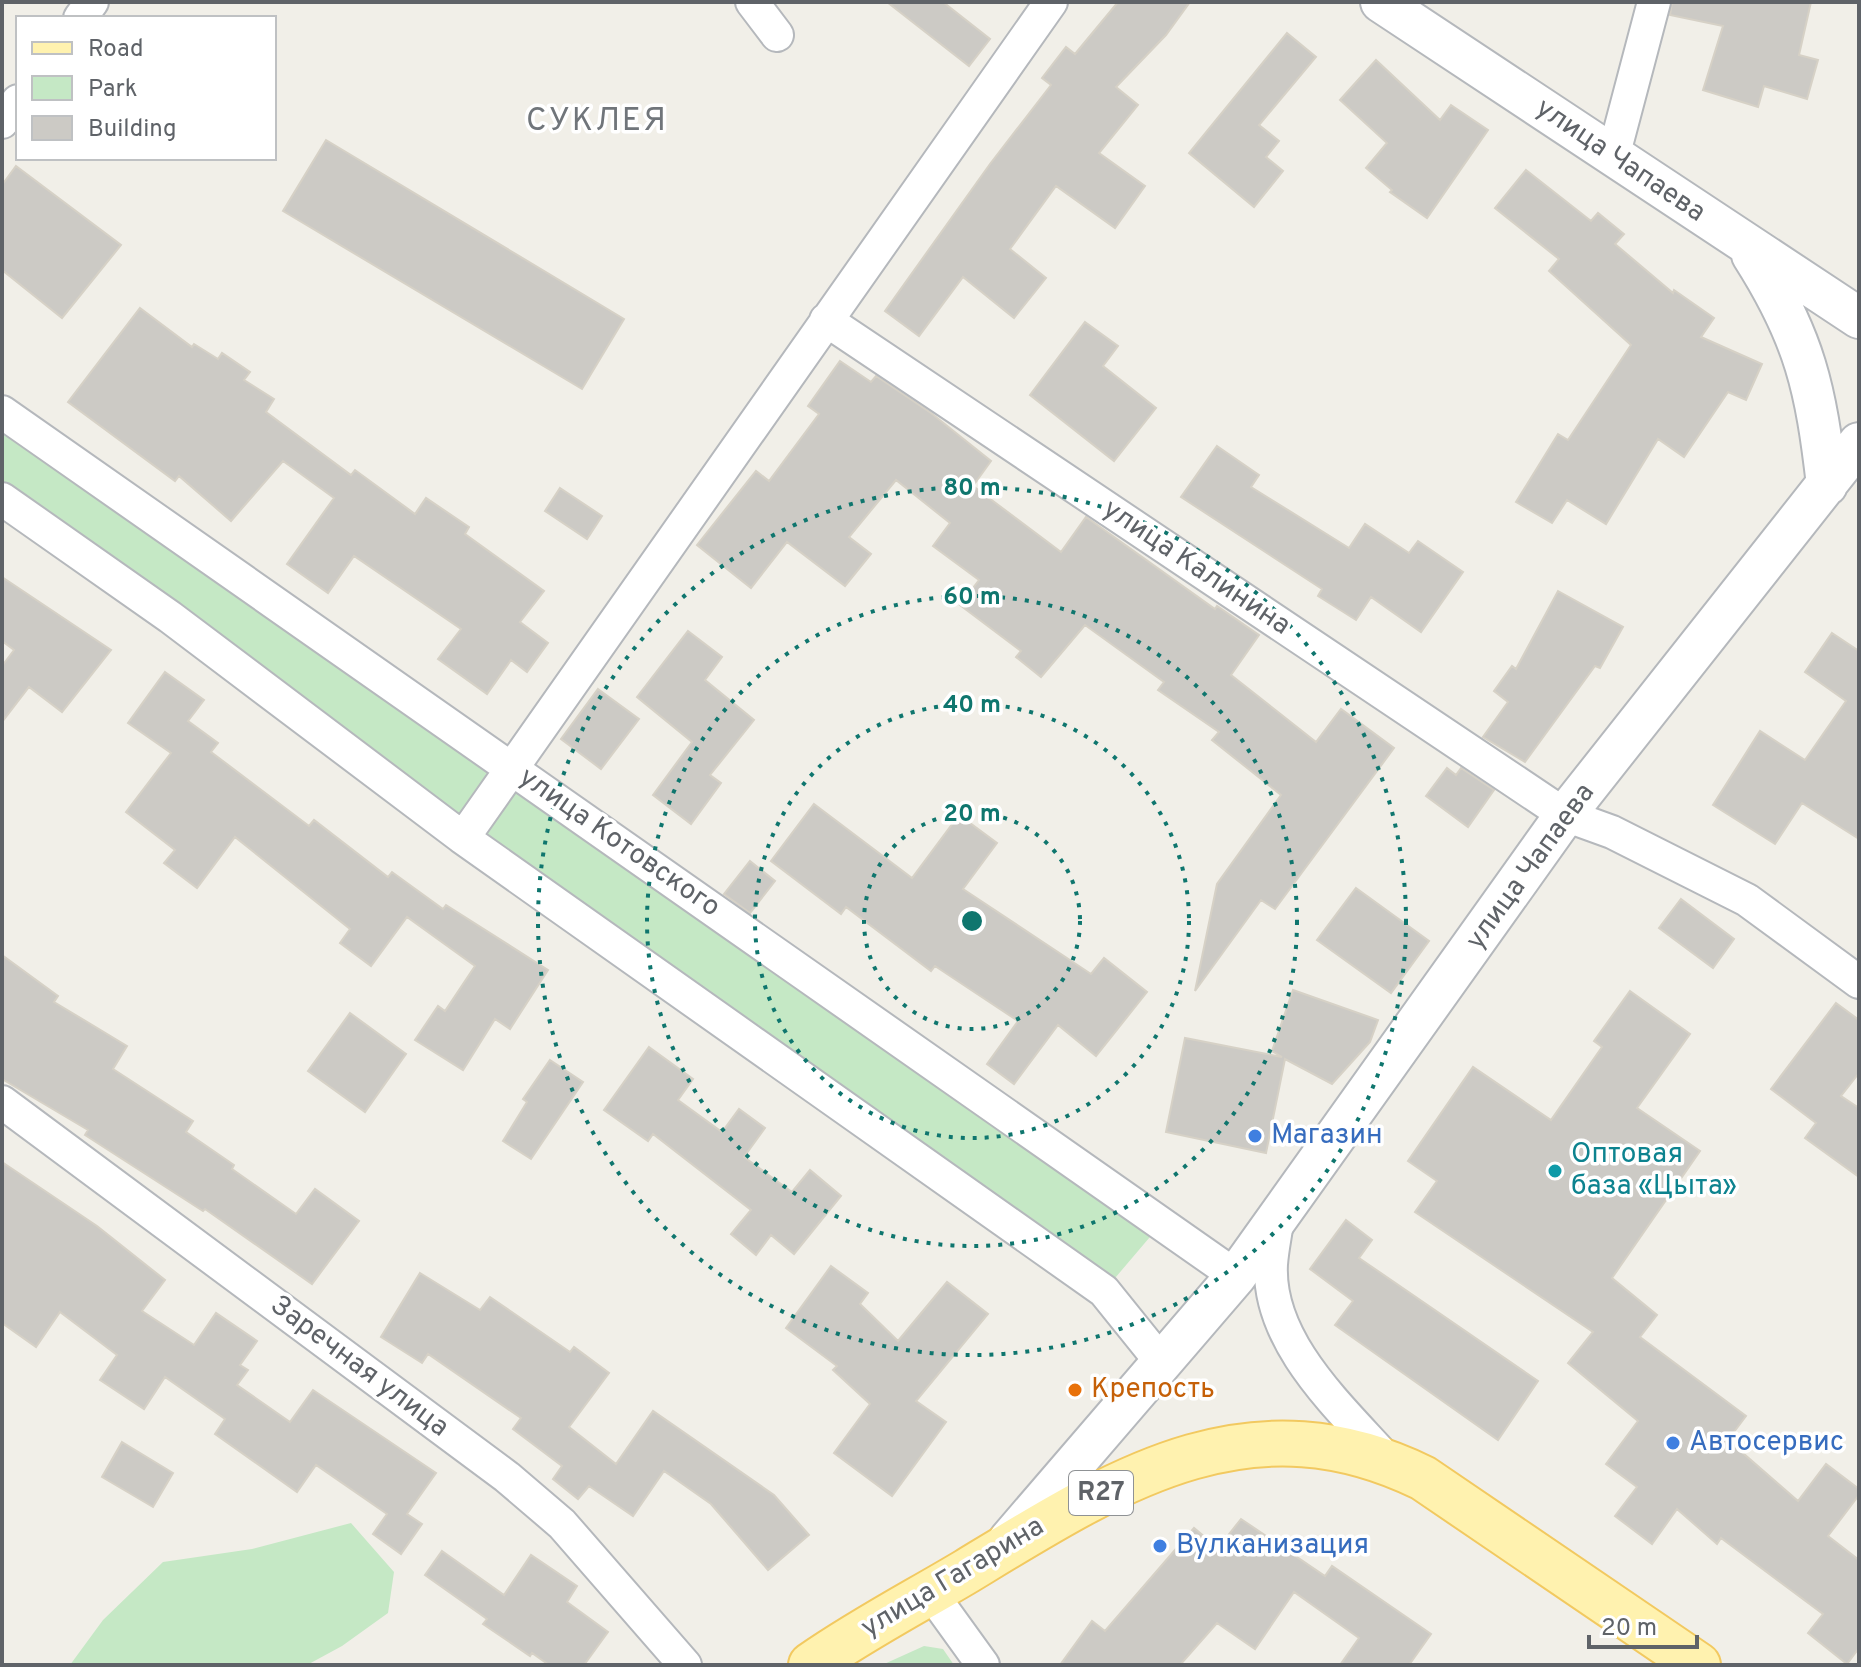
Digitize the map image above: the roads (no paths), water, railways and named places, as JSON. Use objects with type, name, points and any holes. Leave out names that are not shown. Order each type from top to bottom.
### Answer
[{"type":"main road","name":"улица Гагарина","points":[[811,1665],[1069,1508],[1133,1478],[1204,1452],[1244,1444],[1303,1446],[1388,1461],[1423,1478],[1698,1665]]},
{"type":"street","points":[[752,2],[777,35]]},
{"type":"street","points":[[463,838],[1051,2]]},
{"type":"street","name":"улица Чапаева","points":[[1381,2],[1859,318]]},
{"type":"street","points":[[1613,157],[1654,2]]},
{"type":"street","points":[[2,122],[16,104]]},
{"type":"street","points":[[1746,245],[1782,301],[1812,377],[1827,485]]},
{"type":"street","name":"улица Калинина","points":[[826,320],[1565,815],[1612,832],[1747,900],[1859,982]]},
{"type":"street","name":"улица Котовского","points":[[2,412],[511,767],[1226,1289]]},
{"type":"street","name":"улица Чапаева","points":[[999,1552],[1226,1289],[1277,1222],[1565,815],[1859,443]]},
{"type":"street","points":[[2,499],[170,617],[463,838],[1104,1291],[1162,1363]]},
{"type":"street","name":"Заречная улица","points":[[2,1102],[507,1477],[562,1524],[685,1665]]},
{"type":"street","points":[[1277,1222],[1271,1266],[1274,1298],[1282,1323],[1299,1355],[1388,1461]]},
{"type":"street","points":[[931,1593],[983,1665]]},
{"type":"place","name":"Магазин","points":[[1255,1136]]},
{"type":"place","name":"Оптовая база «Цыта»","points":[[1555,1171]]},
{"type":"place","name":"Крепость","points":[[1075,1390]]},
{"type":"place","name":"Автосервис","points":[[1673,1443]]},
{"type":"place","name":"Вулканизация","points":[[1160,1546]]},
{"type":"district","name":"СУКЛЕЯ","points":[[597,122]]}]
